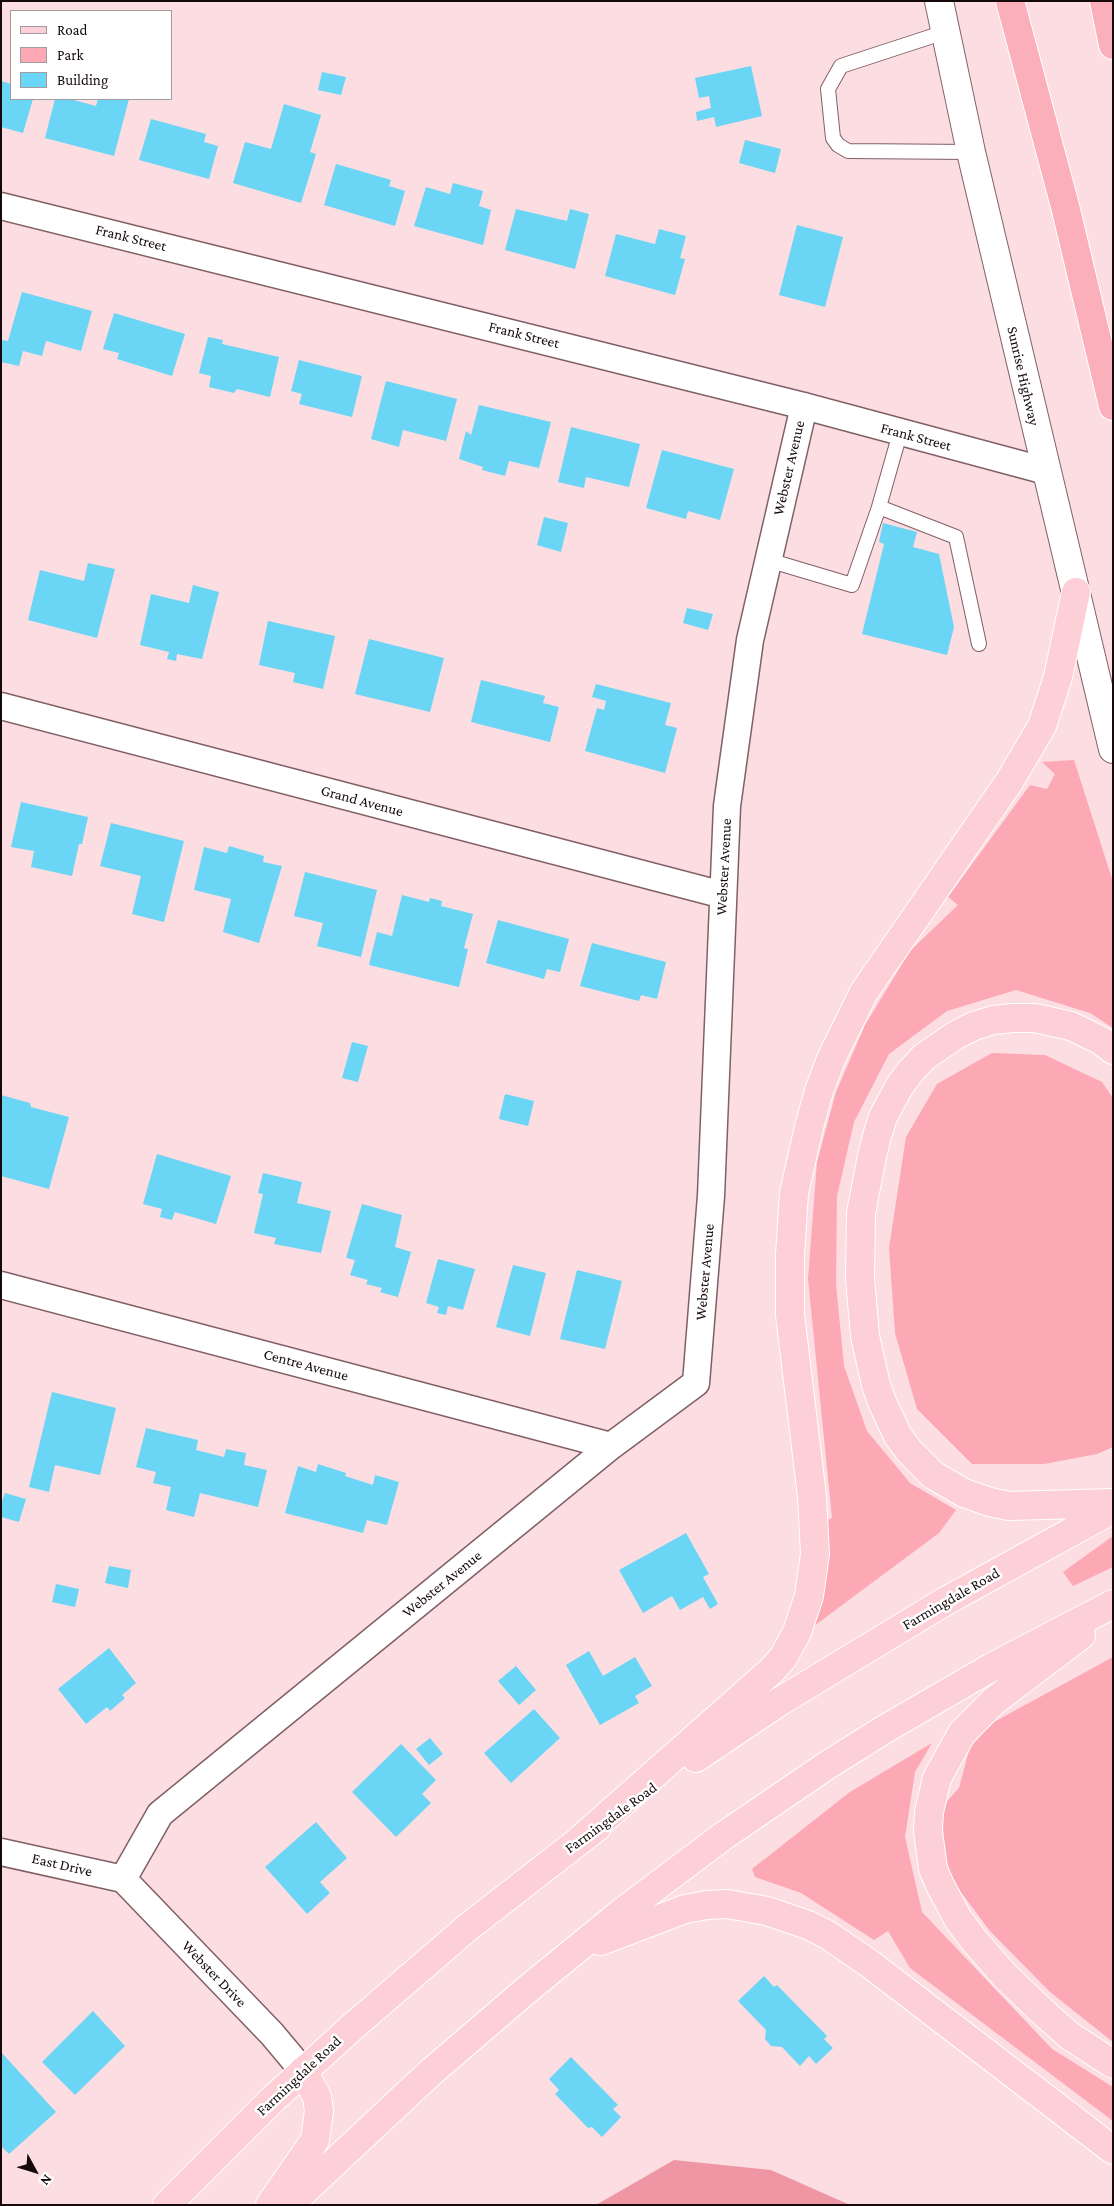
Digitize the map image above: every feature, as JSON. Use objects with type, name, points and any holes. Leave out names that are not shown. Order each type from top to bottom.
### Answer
[{"type":"highway","points":[[1010,1],[1065,206],[1113,406]]},
{"type":"highway","points":[[1104,1],[1113,45]]},
{"type":"main road","name":"Sunrise Highway","points":[[939,1],[971,152],[1113,749]]},
{"type":"main road","points":[[582,1838],[771,1672],[783,1658],[798,1632],[806,1605],[815,1554],[812,1496],[790,1316],[790,1255],[794,1192],[809,1127],[819,1091],[831,1059],[864,992],[1009,782],[1042,726],[1058,677],[1076,592]]},
{"type":"main road","points":[[1113,1050],[1100,1040],[1071,1026],[1035,1018],[1013,1018],[993,1020],[968,1029],[950,1038],[924,1057],[894,1094],[883,1117],[875,1143],[862,1214],[860,1280],[865,1336],[876,1385],[882,1402],[898,1436],[909,1451],[933,1475],[964,1493],[990,1502],[1010,1506],[1113,1503]]},
{"type":"main road","name":"Farmingdale Road","points":[[167,2205],[303,2071],[468,1928],[582,1838],[779,1702],[944,1602],[1113,1509]]},
{"type":"main road","points":[[289,2205],[430,2073],[574,1951],[722,1837],[826,1766],[992,1667],[1113,1604]]},
{"type":"main road","points":[[1113,1611],[1001,1695],[969,1724],[952,1748],[937,1778],[928,1812],[928,1831],[933,1869],[958,1919],[973,1939],[1005,1976],[1046,2015],[1082,2045],[1113,2064]]},
{"type":"main road","points":[[574,1951],[685,1909],[707,1905],[746,1907],[787,1917],[828,1935],[870,1964],[1113,2150]]},
{"type":"main road","points":[[270,2205],[315,2140],[319,2110],[317,2097],[303,2071]]},
{"type":"street","name":"Frank Street","points":[[1,206],[804,406],[1046,471]]},
{"type":"street","name":"Webster Avenue","points":[[123,1879],[160,1814],[611,1446],[696,1383],[711,1196],[723,895],[730,787],[750,640],[804,406]]},
{"type":"street","name":"Grand Avenue","points":[[1,706],[723,895]]},
{"type":"street","name":"Centre Avenue","points":[[1,1284],[611,1446]]},
{"type":"street","name":"East Drive","points":[[1,1852],[123,1879]]},
{"type":"street","name":"Webster Drive","points":[[123,1879],[272,2034],[303,2071]]},
{"type":"lane","points":[[945,32],[841,66],[828,89],[833,138],[848,151],[971,152]]},
{"type":"lane","points":[[768,560],[852,585],[879,507],[900,433]]},
{"type":"lane","points":[[879,507],[956,537],[979,644]]},
{"type":"green space","points":[[1074,760],[1113,882],[1113,1028],[1090,1013],[1016,990],[947,1011],[889,1054],[854,1122],[837,1196],[836,1284],[844,1366],[867,1431],[910,1483],[956,1510],[939,1533],[814,1626],[806,1628],[823,1585],[827,1520],[832,1518],[808,1279],[817,1162],[836,1092],[865,1025],[910,951],[958,905],[948,897],[1030,785],[1047,789],[1055,774],[1042,762]]},
{"type":"green space","points":[[992,1053],[1045,1055],[1102,1082],[1113,1098],[1113,1447],[1097,1454],[1044,1464],[972,1464],[917,1409],[895,1333],[889,1248],[906,1137],[937,1084]]},
{"type":"green space","points":[[1113,1536],[1113,1567],[1073,1586],[1063,1572]]},
{"type":"green space","points":[[1113,1657],[1113,2042],[1050,1992],[990,1931],[954,1883],[941,1846],[941,1808],[959,1788],[970,1747],[994,1722]]},
{"type":"green space","points":[[932,1743],[915,1772],[905,1837],[922,1912],[1052,2049],[1113,2087],[1113,2121],[910,1968],[888,1931],[874,1940],[801,1893],[755,1877],[752,1869],[850,1792]]},
{"type":"shaded area","points":[[674,2160],[771,2170],[850,2205],[596,2205]]},
{"type":"building","points":[[751,66],[762,116],[716,127],[714,117],[697,121],[696,112],[711,108],[709,96],[699,98],[695,78]]},
{"type":"building","points":[[322,72],[346,77],[341,95],[318,90]]},
{"type":"building","points":[[1,81],[10,84],[10,100],[33,100],[23,133],[1,127]]},
{"type":"building","points":[[55,100],[74,100],[96,106],[98,100],[129,100],[114,156],[45,138]]},
{"type":"building","points":[[284,104],[321,115],[310,152],[316,154],[301,203],[233,183],[245,142],[271,149]]},
{"type":"building","points":[[151,119],[206,134],[204,142],[218,146],[209,179],[139,160]]},
{"type":"building","points":[[745,140],[781,149],[775,173],[739,163]]},
{"type":"building","points":[[336,164],[391,180],[389,186],[405,191],[395,226],[324,205]]},
{"type":"building","points":[[453,183],[483,191],[479,206],[491,210],[483,245],[414,226],[426,187],[450,194]]},
{"type":"building","points":[[516,209],[567,221],[570,209],[589,214],[575,269],[505,250]]},
{"type":"building","points":[[797,225],[843,237],[825,307],[779,295]]},
{"type":"building","points":[[659,229],[686,236],[680,258],[685,259],[675,295],[605,276],[616,234],[655,244]]},
{"type":"building","points":[[22,292],[92,311],[81,351],[46,341],[42,356],[23,351],[19,366],[1,362],[2,340],[8,341]]},
{"type":"building","points":[[114,313],[185,334],[172,376],[117,359],[119,353],[103,349]]},
{"type":"building","points":[[208,337],[223,340],[222,344],[279,357],[270,397],[237,389],[234,393],[209,387],[211,376],[199,373]]},
{"type":"building","points":[[299,360],[362,376],[352,417],[299,404],[302,394],[291,391]]},
{"type":"building","points":[[386,381],[457,399],[446,441],[403,430],[399,447],[371,439]]},
{"type":"building","points":[[479,405],[551,422],[539,468],[509,461],[505,476],[482,470],[483,467],[459,459],[466,431],[471,435]]},
{"type":"building","points":[[571,427],[640,444],[629,487],[586,477],[584,488],[558,482]]},
{"type":"building","points":[[662,450],[734,469],[720,520],[688,511],[686,519],[646,508]]},
{"type":"building","points":[[544,517],[568,523],[561,552],[537,545]]},
{"type":"building","points":[[883,523],[917,532],[913,547],[939,554],[954,627],[947,655],[862,634],[884,544],[879,542]]},
{"type":"building","points":[[88,563],[115,569],[97,638],[28,620],[40,570],[84,581]]},
{"type":"building","points":[[193,585],[219,592],[202,659],[177,654],[176,661],[167,659],[169,652],[140,645],[151,594],[189,603]]},
{"type":"building","points":[[687,608],[713,614],[708,630],[683,623]]},
{"type":"building","points":[[268,621],[335,636],[323,689],[293,682],[295,673],[259,665]]},
{"type":"building","points":[[369,639],[444,658],[430,712],[355,694]]},
{"type":"building","points":[[481,680],[545,696],[543,703],[559,707],[550,742],[471,722]]},
{"type":"building","points":[[596,684],[671,703],[665,725],[677,728],[665,773],[585,751],[597,708],[604,710],[606,701],[592,697]]},
{"type":"building","points":[[21,802],[88,817],[82,844],[79,844],[72,876],[31,867],[34,851],[11,847]]},
{"type":"building","points":[[111,823],[184,841],[164,922],[132,914],[141,876],[100,866]]},
{"type":"building","points":[[229,846],[264,856],[263,862],[282,866],[259,943],[223,932],[231,899],[194,890],[204,847],[227,853]]},
{"type":"building","points":[[305,872],[377,890],[361,957],[317,946],[323,923],[294,916]]},
{"type":"building","points":[[402,895],[429,902],[430,898],[442,901],[441,906],[473,914],[464,948],[468,949],[459,987],[369,965],[377,932],[392,936]]},
{"type":"building","points":[[498,920],[569,939],[560,972],[547,969],[544,979],[486,963]]},
{"type":"building","points":[[592,943],[666,962],[657,999],[641,995],[639,1001],[580,986]]},
{"type":"building","points":[[352,1042],[368,1046],[358,1082],[342,1078]]},
{"type":"building","points":[[505,1094],[534,1101],[528,1126],[499,1119]]},
{"type":"building","points":[[1,1095],[30,1103],[31,1107],[69,1117],[49,1189],[1,1176]]},
{"type":"building","points":[[157,1154],[231,1176],[216,1224],[175,1212],[172,1220],[160,1217],[162,1209],[143,1204]]},
{"type":"building","points":[[263,1173],[302,1182],[297,1203],[331,1211],[321,1253],[274,1244],[276,1238],[254,1233],[263,1194],[258,1193]]},
{"type":"building","points":[[362,1204],[402,1215],[395,1247],[411,1252],[398,1297],[380,1292],[382,1288],[366,1284],[368,1280],[350,1275],[355,1260],[346,1258]]},
{"type":"building","points":[[438,1259],[475,1269],[463,1310],[448,1306],[446,1315],[437,1313],[439,1307],[426,1303]]},
{"type":"building","points":[[513,1265],[546,1273],[530,1336],[496,1327]]},
{"type":"building","points":[[577,1270],[622,1281],[605,1349],[560,1339]]},
{"type":"building","points":[[52,1392],[116,1408],[100,1475],[55,1465],[49,1492],[29,1487]]},
{"type":"building","points":[[146,1428],[198,1440],[196,1450],[224,1457],[226,1449],[246,1453],[244,1465],[267,1470],[258,1507],[200,1493],[194,1517],[166,1510],[171,1487],[153,1483],[156,1472],[136,1467]]},
{"type":"building","points":[[318,1464],[346,1473],[345,1476],[373,1485],[375,1475],[399,1482],[387,1525],[367,1520],[363,1533],[285,1513],[298,1466],[316,1472]]},
{"type":"building","points":[[5,1493],[26,1499],[19,1522],[1,1517],[1,1504]]},
{"type":"building","points":[[686,1533],[709,1574],[703,1577],[718,1604],[710,1609],[703,1597],[680,1610],[672,1596],[643,1613],[619,1570]]},
{"type":"building","points":[[109,1566],[131,1570],[128,1588],[105,1583]]},
{"type":"building","points":[[56,1584],[79,1589],[75,1607],[52,1602]]},
{"type":"building","points":[[109,1648],[136,1683],[122,1695],[125,1698],[110,1711],[107,1707],[86,1724],[58,1689]]},
{"type":"building","points":[[589,1651],[603,1676],[635,1657],[652,1686],[635,1696],[639,1703],[600,1725],[566,1665]]},
{"type":"building","points":[[516,1666],[536,1690],[519,1705],[498,1681]]},
{"type":"building","points":[[534,1709],[560,1738],[511,1783],[484,1753]]},
{"type":"building","points":[[430,1738],[443,1754],[429,1765],[416,1749]]},
{"type":"building","points":[[401,1744],[436,1780],[422,1794],[431,1803],[396,1837],[352,1792]]},
{"type":"building","points":[[316,1822],[347,1858],[320,1882],[330,1893],[307,1914],[265,1867]]},
{"type":"building","points":[[764,1976],[774,1987],[777,1985],[827,2036],[824,2039],[833,2048],[816,2064],[809,2056],[800,2066],[782,2047],[771,2046],[765,2039],[766,2030],[738,2001]]},
{"type":"building","points":[[93,2011],[125,2046],[75,2095],[42,2062]]},
{"type":"building","points":[[1,2052],[56,2112],[9,2154],[1,2146]]},
{"type":"building","points":[[571,2057],[618,2105],[613,2109],[621,2117],[602,2137],[592,2127],[588,2128],[555,2094],[559,2090],[549,2079]]}]
